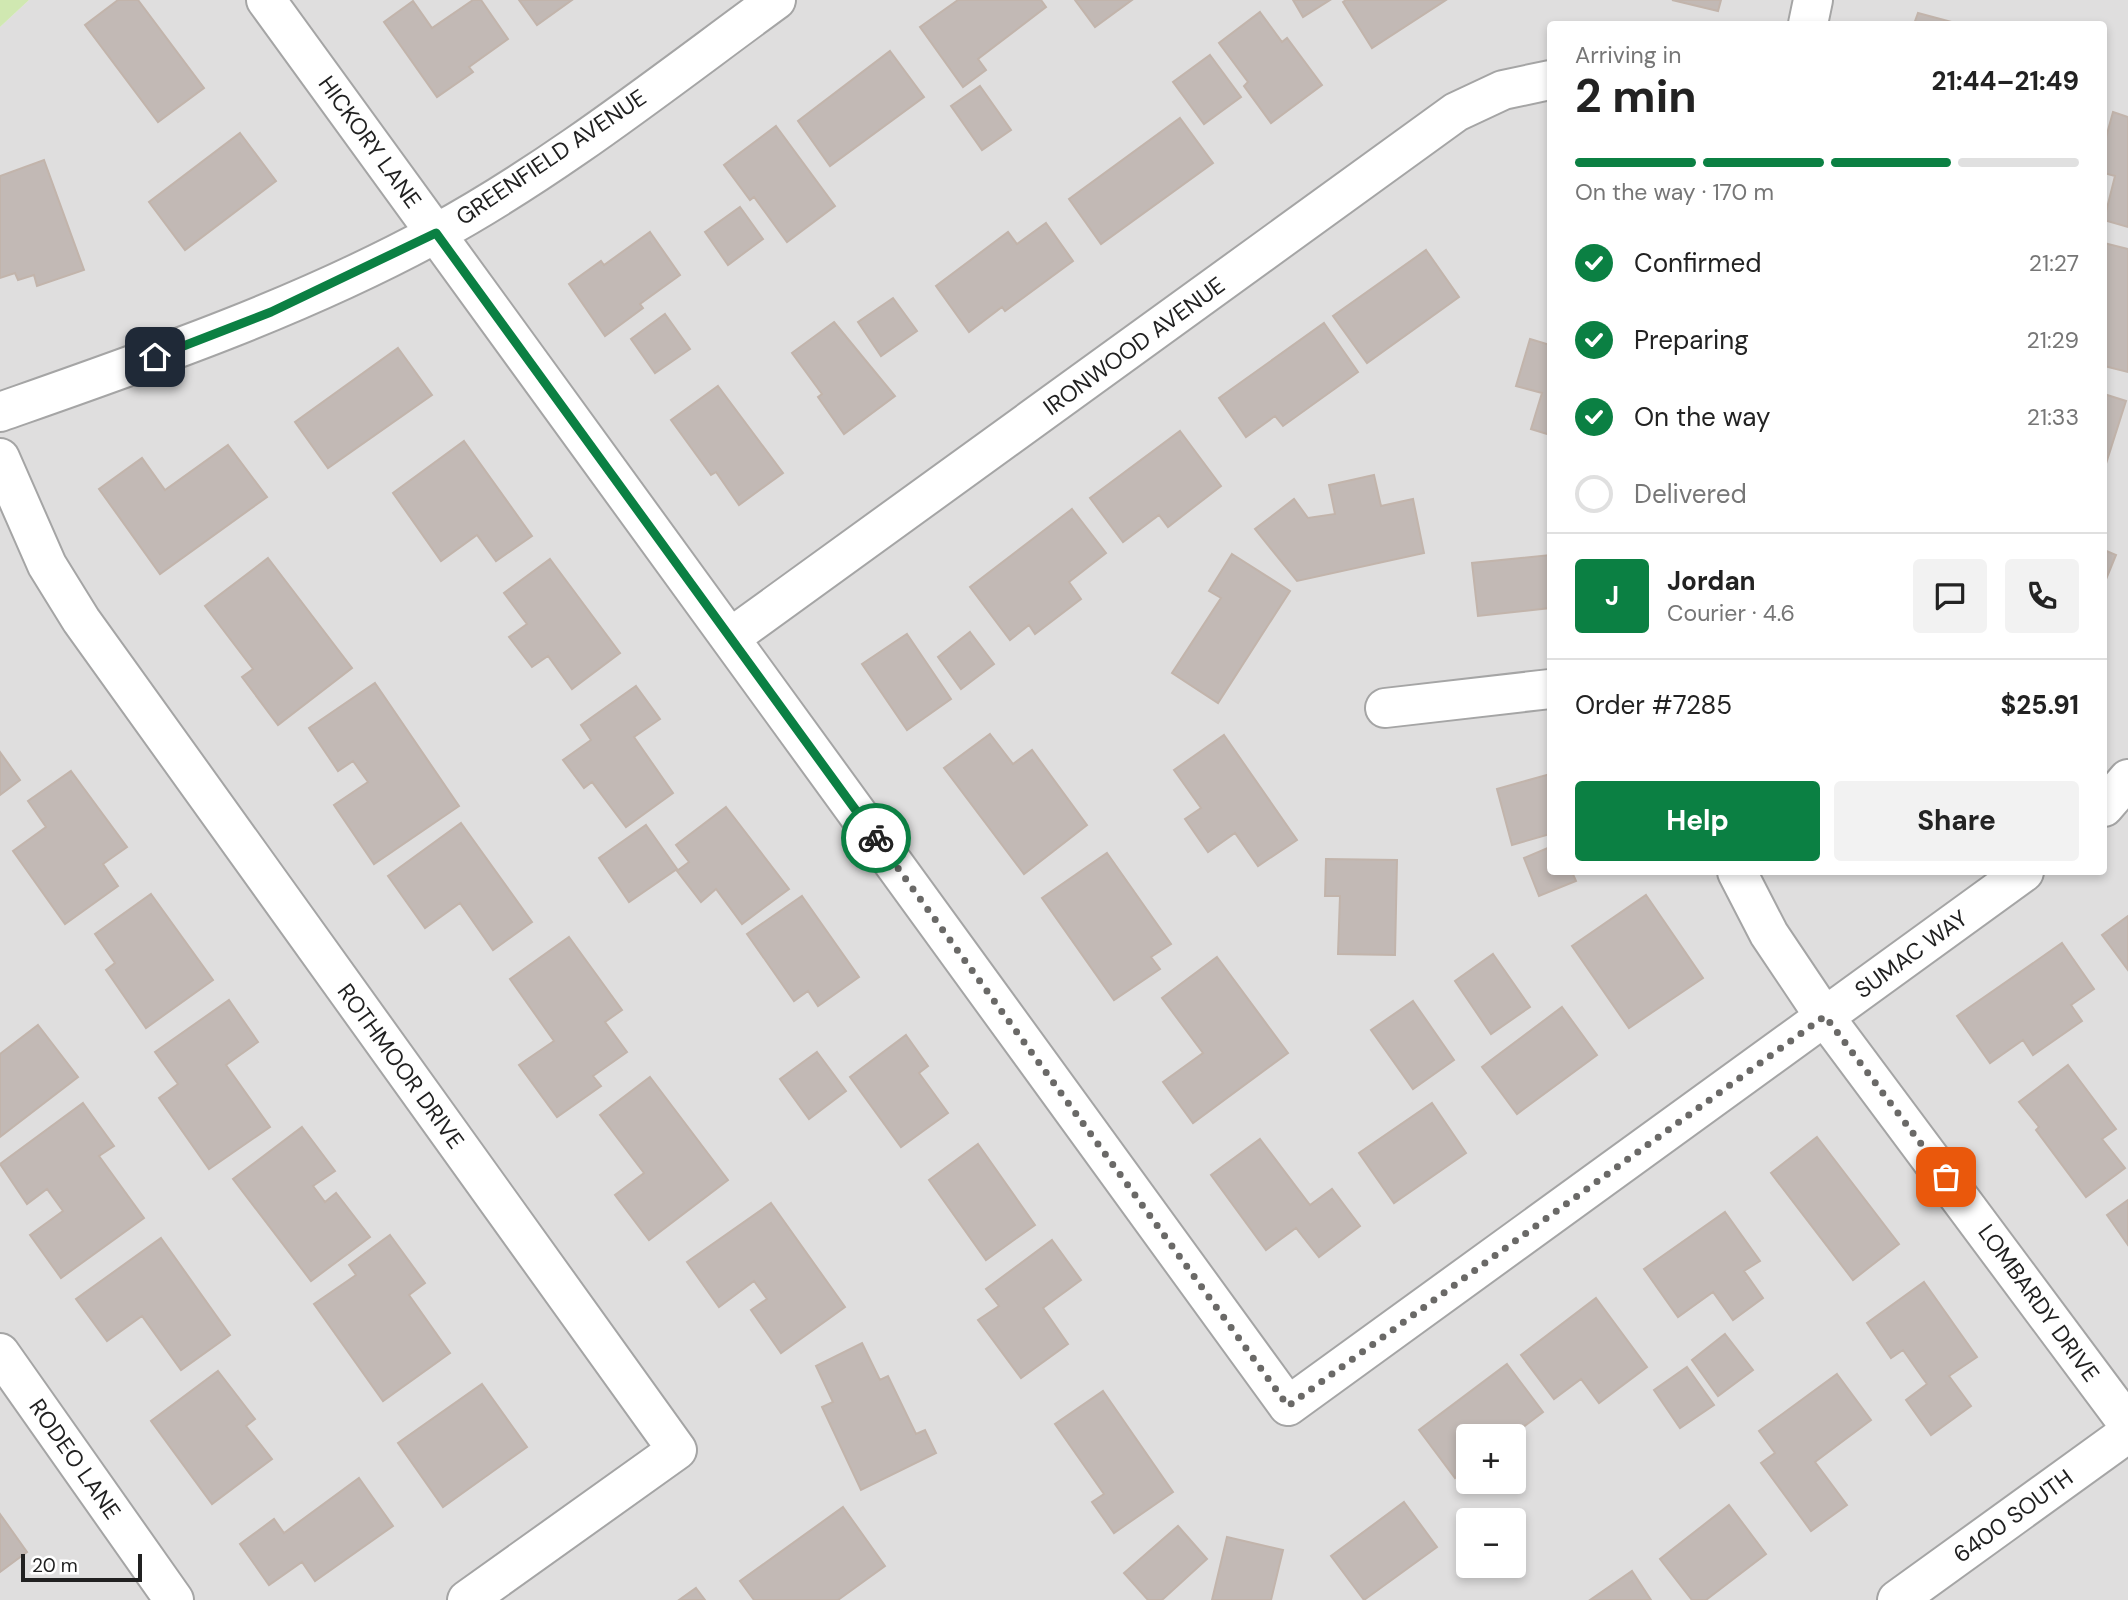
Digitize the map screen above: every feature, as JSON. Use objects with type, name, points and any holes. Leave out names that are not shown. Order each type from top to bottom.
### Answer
[{"type":"street","name":"HICKORY LANE","points":[[266,0],[1288,1406]]},
{"type":"street","name":"GREENFIELD AVENUE","points":[[0,412],[245,323],[337,283],[436,233],[599,129],[776,0]]},
{"type":"street","points":[[1808,21],[1812,0]]},
{"type":"street","name":"IRONWOOD AVENUE","points":[[730,638],[1456,112],[1503,90],[1547,81]]},
{"type":"street","name":"ROTHMOOR DRIVE","points":[[0,458],[47,565],[81,620],[677,1450],[467,1600]]},
{"type":"street","points":[[1385,708],[1547,689]]},
{"type":"street","points":[[2107,804],[2128,779]]},
{"type":"street","name":"LOMBARDY DRIVE","points":[[1739,875],[1769,934],[1825,1016],[2128,1424]]},
{"type":"street","name":"SUMAC WAY","points":[[1288,1406],[2020,875]]},
{"type":"street","name":"RODEO LANE","points":[[0,1353],[174,1600]]},
{"type":"street","name":"6400 SOUTH","points":[[1897,1600],[2128,1433]]},
{"type":"shaded area","points":[[29,0],[2128,0],[2128,1600],[0,1600],[0,27]]},
{"type":"green space","points":[[0,0],[29,0],[0,27]]},
{"type":"building","points":[[118,0],[138,0],[204,88],[158,122],[85,25]]},
{"type":"building","points":[[473,0],[481,0],[508,39],[469,67],[473,72],[437,97],[384,22],[413,1],[432,28]]},
{"type":"building","points":[[519,0],[572,0],[537,25]]},
{"type":"building","points":[[958,0],[1041,0],[1046,7],[978,59],[986,70],[963,87],[920,27]]},
{"type":"building","points":[[1075,0],[1132,0],[1095,27]]},
{"type":"building","points":[[1293,0],[1330,0],[1303,17]]},
{"type":"building","points":[[1446,0],[1372,48],[1343,2]]},
{"type":"building","points":[[1672,0],[1721,0],[1718,11]]},
{"type":"building","points":[[1260,12],[1282,42],[1287,38],[1322,85],[1271,123],[1244,86],[1248,82],[1219,43]]},
{"type":"building","points":[[1918,13],[1948,21],[1915,21]]},
{"type":"building","points":[[890,51],[924,97],[830,166],[798,121]]},
{"type":"building","points":[[1210,55],[1241,97],[1204,124],[1173,82]]},
{"type":"building","points":[[980,86],[1011,130],[982,150],[951,106]]},
{"type":"building","points":[[2113,112],[2128,117],[2128,227],[2107,221],[2107,208],[2115,176],[2107,174],[2107,134]]},
{"type":"building","points":[[1180,118],[1213,163],[1101,244],[1069,199]]},
{"type":"building","points":[[776,126],[835,206],[787,242],[754,197],[750,200],[724,165]]},
{"type":"building","points":[[240,133],[276,181],[185,250],[149,202]]},
{"type":"building","points":[[44,160],[84,270],[37,286],[34,275],[18,280],[15,273],[0,278],[0,176]]},
{"type":"building","points":[[740,207],[763,239],[728,265],[705,232]]},
{"type":"building","points":[[1046,223],[1073,261],[1005,311],[1002,307],[969,332],[936,286],[1008,232],[1017,244]]},
{"type":"building","points":[[650,232],[680,275],[640,304],[643,308],[605,336],[569,284],[601,261],[604,265]]},
{"type":"building","points":[[2107,244],[2128,249],[2128,372],[2107,367]]},
{"type":"building","points":[[1426,250],[1459,297],[1367,363],[1333,316]]},
{"type":"building","points":[[893,298],[917,331],[881,356],[858,322]]},
{"type":"building","points":[[665,314],[690,349],[655,373],[631,339]]},
{"type":"building","points":[[834,322],[895,396],[844,434],[818,397],[822,394],[792,353]]},
{"type":"building","points":[[1324,323],[1358,372],[1283,426],[1275,416],[1246,437],[1219,398]]},
{"type":"building","points":[[1530,339],[1547,344],[1547,434],[1531,429],[1542,393],[1516,386]]},
{"type":"building","points":[[398,348],[432,395],[328,468],[295,422]]},
{"type":"building","points":[[718,386],[783,473],[739,505],[716,472],[711,475],[671,420]]},
{"type":"building","points":[[2107,395],[2126,401],[2107,461]]},
{"type":"building","points":[[1180,431],[1221,486],[1168,527],[1159,515],[1123,542],[1090,498]]},
{"type":"building","points":[[464,441],[532,536],[496,561],[477,535],[441,561],[393,493]]},
{"type":"building","points":[[228,445],[267,497],[160,574],[99,489],[142,458],[165,490]]},
{"type":"building","points":[[1374,475],[1381,506],[1413,499],[1424,553],[1297,581],[1255,529],[1294,499],[1308,518],[1335,514],[1329,485]]},
{"type":"building","points":[[1072,509],[1106,553],[1069,582],[1081,599],[1035,634],[1029,625],[1010,640],[970,587]]},
{"type":"building","points":[[2107,551],[2116,555],[2107,577]]},
{"type":"building","points":[[1232,554],[1290,591],[1218,703],[1172,673],[1221,598],[1209,591]]},
{"type":"building","points":[[1547,555],[1547,608],[1478,616],[1472,563]]},
{"type":"building","points":[[268,558],[352,668],[278,725],[242,677],[253,669],[205,606]]},
{"type":"building","points":[[550,559],[620,653],[572,689],[548,656],[532,667],[509,637],[527,624],[504,593]]},
{"type":"building","points":[[970,632],[994,664],[961,689],[938,657]]},
{"type":"building","points":[[907,634],[951,699],[907,730],[862,664]]},
{"type":"building","points":[[375,683],[459,806],[374,864],[334,805],[368,782],[353,761],[338,771],[309,728]]},
{"type":"building","points":[[636,686],[660,719],[634,737],[673,793],[626,827],[592,782],[584,788],[563,760],[591,740],[581,725]]},
{"type":"building","points":[[990,734],[1013,764],[1032,750],[1087,825],[1024,874],[944,768]]},
{"type":"building","points":[[1224,735],[1297,840],[1258,866],[1235,833],[1208,852],[1185,819],[1201,808],[1174,770]]},
{"type":"building","points":[[0,752],[20,780],[0,795]]},
{"type":"building","points":[[71,771],[127,847],[103,864],[118,886],[65,924],[13,851],[46,827],[28,801]]},
{"type":"building","points":[[1547,775],[1547,835],[1512,845],[1497,789]]},
{"type":"building","points":[[726,807],[789,889],[742,924],[716,889],[701,902],[677,871],[689,862],[676,845]]},
{"type":"building","points":[[461,823],[532,922],[493,950],[460,903],[425,928],[388,876]]},
{"type":"building","points":[[646,825],[677,869],[629,902],[599,858]]},
{"type":"building","points":[[1547,848],[1547,875],[1573,875],[1576,881],[1539,896],[1524,858]]},
{"type":"building","points":[[1107,853],[1171,944],[1151,957],[1160,969],[1114,1000],[1042,898]]},
{"type":"building","points":[[1326,859],[1397,860],[1395,955],[1338,954],[1340,896],[1325,896]]},
{"type":"building","points":[[151,894],[213,980],[146,1028],[106,970],[115,963],[95,934]]},
{"type":"building","points":[[1646,895],[1703,978],[1629,1028],[1572,946]]},
{"type":"building","points":[[802,896],[859,977],[818,1006],[808,991],[794,1001],[747,934]]},
{"type":"building","points":[[2128,916],[2128,970],[2102,935]]},
{"type":"building","points":[[569,937],[622,1010],[605,1022],[627,1052],[593,1076],[601,1086],[557,1117],[519,1065],[554,1041],[510,979]]},
{"type":"building","points":[[2062,943],[2094,989],[2071,1005],[2082,1021],[2033,1055],[2023,1040],[1990,1063],[1957,1016]]},
{"type":"building","points":[[1493,954],[1530,1007],[1491,1034],[1455,981]]},
{"type":"building","points":[[1217,957],[1288,1053],[1193,1123],[1163,1082],[1203,1053],[1162,998]]},
{"type":"building","points":[[229,1000],[258,1042],[226,1065],[270,1127],[209,1169],[159,1098],[178,1084],[155,1052]]},
{"type":"building","points":[[1413,1001],[1454,1060],[1413,1089],[1371,1030]]},
{"type":"building","points":[[1562,1007],[1597,1055],[1517,1114],[1482,1067]]},
{"type":"building","points":[[38,1025],[78,1077],[0,1137],[0,1054]]},
{"type":"building","points":[[906,1035],[928,1066],[919,1073],[948,1113],[901,1147],[850,1077]]},
{"type":"building","points":[[817,1052],[846,1091],[809,1119],[780,1079]]},
{"type":"building","points":[[2068,1065],[2116,1129],[2102,1139],[2125,1168],[2086,1197],[2036,1130],[2039,1127],[2019,1102]]},
{"type":"building","points":[[650,1077],[728,1180],[649,1240],[615,1195],[644,1173],[600,1115]]},
{"type":"building","points":[[83,1103],[114,1146],[99,1156],[144,1218],[61,1278],[30,1235],[63,1211],[47,1189],[27,1204],[0,1164]]},
{"type":"building","points":[[1432,1103],[1466,1153],[1394,1203],[1359,1153]]},
{"type":"building","points":[[302,1127],[335,1171],[313,1186],[325,1202],[336,1193],[370,1237],[311,1281],[233,1179]]},
{"type":"building","points":[[1817,1137],[1899,1244],[1853,1280],[1771,1173]]},
{"type":"building","points":[[1260,1139],[1310,1205],[1332,1189],[1360,1226],[1319,1257],[1296,1228],[1266,1250],[1211,1175]]},
{"type":"building","points":[[978,1144],[1035,1225],[986,1260],[929,1180]]},
{"type":"building","points":[[2128,1200],[2128,1245],[2107,1215]]},
{"type":"building","points":[[771,1203],[845,1307],[781,1353],[751,1310],[767,1299],[754,1281],[719,1307],[687,1262]]},
{"type":"building","points":[[1725,1212],[1760,1261],[1744,1271],[1763,1298],[1733,1320],[1713,1292],[1678,1317],[1644,1269]]},
{"type":"building","points":[[390,1235],[425,1283],[409,1295],[450,1353],[383,1401],[314,1304],[356,1275],[349,1265]]},
{"type":"building","points":[[161,1238],[230,1335],[181,1370],[142,1316],[107,1341],[76,1299]]},
{"type":"building","points":[[1052,1240],[1081,1280],[1043,1308],[1068,1344],[1021,1378],[978,1320],[999,1306],[986,1289]]},
{"type":"building","points":[[1924,1282],[1977,1357],[1949,1376],[1971,1406],[1931,1435],[1906,1400],[1927,1384],[1903,1350],[1891,1358],[1867,1323]]},
{"type":"building","points":[[1596,1298],[1647,1367],[1599,1403],[1581,1379],[1554,1399],[1521,1355]]},
{"type":"building","points":[[1725,1334],[1753,1370],[1718,1396],[1692,1360]]},
{"type":"building","points":[[862,1343],[880,1380],[888,1376],[916,1434],[925,1430],[936,1453],[861,1490],[822,1407],[833,1402],[816,1366]]},
{"type":"building","points":[[1507,1364],[1543,1412],[1526,1425],[1456,1424],[1455,1478],[1419,1430]]},
{"type":"building","points":[[1687,1367],[1714,1405],[1680,1428],[1654,1390]]},
{"type":"building","points":[[218,1371],[255,1419],[246,1426],[272,1459],[212,1504],[151,1421]]},
{"type":"building","points":[[1837,1374],[1871,1420],[1815,1462],[1847,1505],[1811,1531],[1761,1463],[1775,1453],[1759,1431]]},
{"type":"building","points":[[482,1384],[527,1447],[443,1507],[398,1443]]},
{"type":"building","points":[[1103,1391],[1173,1492],[1114,1533],[1092,1502],[1104,1494],[1055,1424]]},
{"type":"building","points":[[359,1478],[393,1526],[315,1581],[302,1562],[269,1585],[240,1544],[274,1519],[284,1533]]},
{"type":"building","points":[[1404,1502],[1437,1547],[1364,1600],[1331,1556]]},
{"type":"building","points":[[1729,1505],[1766,1554],[1706,1600],[1692,1600],[1660,1559]]},
{"type":"building","points":[[843,1507],[885,1566],[838,1600],[754,1600],[740,1581]]},
{"type":"building","points":[[0,1514],[27,1552],[0,1572]]},
{"type":"building","points":[[1178,1526],[1207,1559],[1162,1600],[1148,1600],[1124,1573]]},
{"type":"building","points":[[1227,1537],[1283,1550],[1271,1600],[1212,1600]]},
{"type":"building","points":[[1632,1571],[1651,1600],[1590,1600]]},
{"type":"building","points":[[696,1588],[705,1600],[679,1600]]},
{"type":"way so far","points":[[876,838],[1288,1406],[1825,1016],[1946,1177]]},
{"type":"route","points":[[155,357],[206,339],[337,283],[436,233],[876,838]]}]
